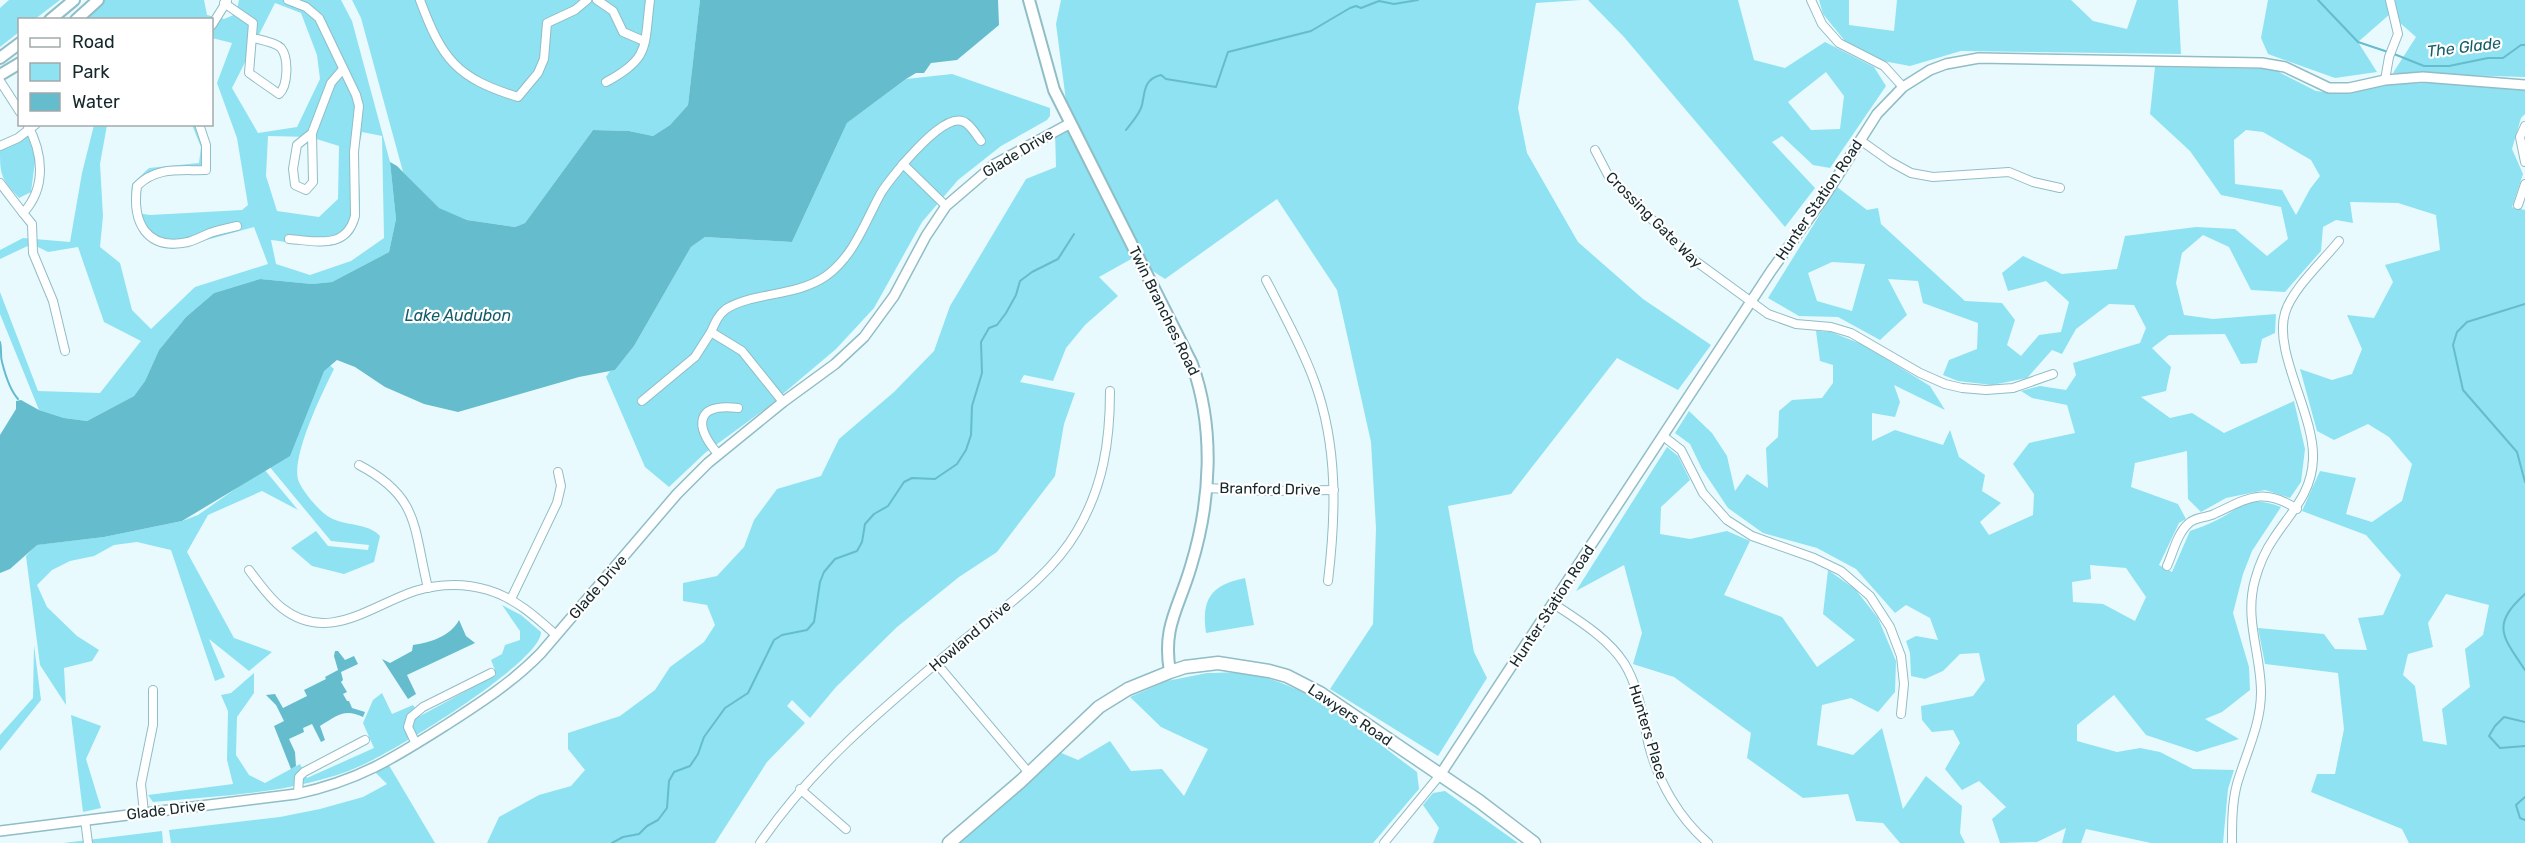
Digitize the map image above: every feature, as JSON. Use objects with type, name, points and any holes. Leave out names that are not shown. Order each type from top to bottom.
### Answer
[{"type":"main road","points":[[52,18],[74,0]]},
{"type":"main road","points":[[78,18],[98,0]]},
{"type":"main road","name":"Twin Branches Road","points":[[1029,0],[1047,73],[1070,124],[1196,373],[1207,422],[1206,488],[1194,558],[1168,635],[1167,653],[1170,672]]},
{"type":"main road","points":[[0,58],[18,45]]},
{"type":"main road","points":[[0,75],[18,64]]},
{"type":"main road","name":"Lawyers Road","points":[[949,843],[1029,773],[1099,707],[1128,689],[1170,672],[1201,664],[1228,663],[1287,676],[1320,693],[1479,801],[1534,843]]},
{"type":"street","points":[[288,0],[306,7],[319,18],[359,106],[354,152],[355,216],[353,224],[347,234],[339,240],[289,239]]},
{"type":"street","points":[[420,0],[433,34],[444,53],[458,68],[480,84],[518,97],[538,73],[544,59],[547,23],[575,10],[587,0]]},
{"type":"street","points":[[597,0],[613,11],[623,32],[644,40]]},
{"type":"street","points":[[606,82],[627,71],[641,54],[650,0]]},
{"type":"street","points":[[1811,0],[1815,13],[1829,34],[1849,50],[1884,66],[1903,87]]},
{"type":"street","points":[[2385,80],[2388,57],[2398,28],[2390,0]]},
{"type":"street","points":[[213,23],[225,1],[253,23],[249,73],[279,94],[285,89],[287,76],[283,51],[279,46],[253,38]]},
{"type":"street","name":"Hunter Station Road","points":[[1384,843],[1440,775],[1877,114],[1903,87],[1922,74],[1946,64],[1995,57],[2262,63],[2285,67],[2318,85],[2340,89],[2385,80],[2423,78],[2525,85]]},
{"type":"street","points":[[312,134],[297,145],[293,169],[295,185],[306,190],[313,182],[312,134],[331,83],[343,69]]},
{"type":"street","points":[[0,81],[18,109]]},
{"type":"street","points":[[642,401],[694,357],[719,316],[726,309],[807,286],[840,264],[851,250],[882,191],[924,142],[947,123],[955,120],[967,123],[981,141]]},
{"type":"street","name":"Glade Drive","points":[[0,831],[298,793],[353,778],[387,762],[416,744],[514,679],[556,635],[677,494],[718,454],[835,364],[864,337],[894,296],[926,236],[946,206],[995,164],[1070,124]]},
{"type":"street","points":[[0,146],[31,126],[39,150],[41,168],[38,189],[30,207],[23,213]]},
{"type":"street","points":[[200,126],[206,145],[206,170],[158,171],[146,177],[138,186],[136,193],[136,213],[140,224],[146,234],[156,241],[171,243],[189,242],[237,226]]},
{"type":"street","points":[[2525,126],[2520,137],[2525,162]]},
{"type":"street","points":[[1860,140],[1911,173],[1933,177],[2008,172],[2033,182],[2060,188]]},
{"type":"street","name":"Crossing Gate Way","points":[[1595,150],[1609,177],[1690,257],[1768,314],[1789,322],[1831,327],[1851,333],[1920,373],[1945,384],[1998,390],[2026,385],[2053,374]]},
{"type":"street","points":[[903,164],[946,206]]},
{"type":"street","points":[[0,183],[32,224],[33,253],[53,301],[65,351]]},
{"type":"street","points":[[2518,205],[2525,184]]},
{"type":"street","points":[[2232,843],[2236,790],[2255,733],[2260,707],[2259,675],[2251,631],[2251,597],[2266,550],[2297,509],[2310,482],[2314,449],[2285,347],[2283,324],[2288,305],[2339,241]]},
{"type":"street","points":[[1266,280],[1315,383],[1329,433],[1334,490],[1328,581]]},
{"type":"street","points":[[711,332],[742,351],[783,402]]},
{"type":"street","name":"Howland Drive","points":[[760,843],[800,789],[845,742],[1047,570],[1072,538],[1090,506],[1103,467],[1110,427],[1110,391]]},
{"type":"street","points":[[718,454],[706,440],[702,429],[705,412],[713,408],[738,408]]},
{"type":"street","points":[[1664,436],[1681,450],[1703,493],[1727,520],[1752,536],[1814,558],[1841,571],[1870,596],[1890,627],[1900,656],[1904,684],[1901,714]]},
{"type":"street","points":[[359,465],[388,482],[404,500],[413,522],[428,588]]},
{"type":"street","points":[[511,599],[560,496],[561,486],[558,472]]},
{"type":"street","name":"Branford Drive","points":[[1206,488],[1269,492],[1334,490]]},
{"type":"street","points":[[2167,566],[2183,529],[2193,520],[2214,514],[2243,499],[2259,496],[2279,498],[2297,509]]},
{"type":"street","points":[[249,570],[282,608],[302,619],[323,623],[353,619],[385,603],[428,588],[458,585],[473,586],[511,599],[556,635]]},
{"type":"street","name":"Hunters Place","points":[[1554,604],[1604,641],[1623,661],[1635,685],[1649,747],[1662,783],[1682,815],[1708,843]]},
{"type":"street","points":[[937,663],[1029,773]]},
{"type":"street","points":[[416,744],[408,727],[416,711],[491,673]]},
{"type":"street","points":[[144,813],[141,784],[153,725],[153,690]]},
{"type":"street","points":[[298,793],[298,777],[304,772],[365,740]]},
{"type":"street","points":[[800,789],[846,829]]},
{"type":"street","points":[[85,820],[87,843]]},
{"type":"green space","points":[[9,0],[60,0],[36,18],[18,18],[18,33],[0,47],[0,8]]},
{"type":"green space","points":[[104,0],[204,0],[207,15],[224,19],[236,14],[239,0],[341,0],[352,21],[390,162],[396,219],[389,252],[332,282],[312,284],[260,279],[214,293],[186,317],[159,350],[145,381],[134,396],[87,421],[64,418],[39,410],[0,314],[0,292],[38,391],[100,393],[141,341],[104,322],[78,247],[48,252],[32,244],[0,259],[0,250],[23,238],[70,242],[82,173],[94,126],[107,126],[100,164],[103,216],[100,247],[120,263],[132,310],[151,329],[195,287],[268,264],[254,227],[173,249],[151,242],[143,235],[132,207],[132,184],[149,168],[199,163],[201,147],[192,126],[198,126],[206,145],[206,170],[158,171],[138,186],[136,213],[150,215],[242,210],[248,205],[237,138],[217,83],[232,43],[213,38],[213,18],[86,18]],"holes":[[[275,3],[301,13],[317,55],[320,79],[297,127],[258,133],[232,88]],[[362,132],[382,136],[384,238],[351,261],[310,275],[276,264],[271,240],[322,246],[339,243],[350,236],[357,226],[360,213],[358,149]],[[268,136],[310,137],[339,146],[338,199],[319,217],[277,211],[266,176]]]},
{"type":"green space","points":[[352,0],[700,0],[688,105],[670,125],[653,136],[629,131],[593,130],[525,223],[515,227],[467,220],[438,208],[403,172],[361,18]]},
{"type":"green space","points":[[1061,0],[1581,0],[1536,3],[1518,108],[1527,153],[1578,242],[1643,299],[1711,345],[1678,390],[1617,358],[1511,494],[1448,506],[1474,652],[1487,678],[1438,756],[1330,689],[1373,624],[1376,528],[1371,442],[1337,290],[1277,199],[1165,279],[1133,258],[1099,277],[1118,296],[1085,325],[1066,348],[1053,381],[1024,375],[1020,382],[1075,393],[1064,424],[1055,476],[997,552],[959,577],[897,627],[836,687],[810,718],[792,700],[787,706],[805,723],[767,762],[715,843],[487,843],[499,817],[539,795],[571,786],[585,770],[568,749],[568,733],[620,716],[655,690],[670,667],[704,642],[715,625],[707,605],[683,601],[683,583],[717,576],[744,547],[754,520],[777,489],[821,476],[839,439],[894,392],[934,351],[950,306],[1026,179],[1056,167],[1055,130],[1065,125],[1119,231],[1069,124],[1056,24]]},
{"type":"green space","points":[[1588,0],[1738,0],[1754,60],[1785,68],[1825,42],[1874,67],[1886,86],[1830,168],[1813,165],[1782,136],[1772,142],[1815,188],[1785,227],[1624,37]],"holes":[[[1826,72],[1844,96],[1840,129],[1811,130],[1788,102]]]},
{"type":"green space","points":[[1819,0],[1849,0],[1849,25],[1894,31],[1897,0],[2071,0],[2093,21],[2127,29],[2137,0],[2178,0],[2181,54],[1961,51],[1910,66],[1883,61],[1845,41],[1823,14]]},
{"type":"green space","points":[[2268,0],[2525,0],[2525,77],[2393,73],[2416,37],[2390,14],[2358,42],[2377,72],[2335,78],[2268,54],[2261,38]]},
{"type":"green space","points":[[2155,67],[2273,69],[2316,91],[2340,94],[2388,84],[2434,83],[2525,90],[2525,114],[2521,118],[2512,149],[2523,174],[2512,207],[2525,210],[2525,843],[2409,843],[2402,829],[2311,792],[2317,774],[2335,774],[2344,729],[2338,673],[2265,664],[2258,628],[2324,634],[2335,649],[2367,650],[2358,618],[2383,615],[2401,575],[2366,535],[2302,511],[2320,471],[2356,478],[2346,514],[2372,522],[2402,501],[2412,464],[2389,437],[2368,424],[2334,440],[2317,431],[2300,369],[2332,380],[2352,374],[2362,349],[2347,315],[2374,318],[2393,282],[2385,265],[2440,250],[2436,215],[2398,203],[2350,202],[2353,223],[2336,220],[2323,227],[2321,251],[2285,292],[2251,290],[2229,247],[2203,235],[2182,253],[2176,283],[2184,315],[2213,319],[2276,314],[2275,333],[2262,339],[2257,363],[2241,364],[2225,334],[2169,335],[2152,348],[2171,367],[2166,391],[2141,397],[2170,418],[2192,413],[2224,433],[2294,401],[2305,449],[2301,482],[2290,498],[2265,490],[2226,498],[2201,512],[2188,499],[2187,451],[2135,463],[2131,487],[2178,504],[2186,519],[2179,523],[2159,565],[2172,572],[2190,531],[2253,502],[2281,507],[2252,551],[2243,574],[2233,613],[2249,667],[2250,690],[2222,712],[2205,719],[2239,739],[2197,752],[2146,735],[2114,695],[2077,725],[2077,741],[2117,752],[2140,748],[2160,752],[2193,769],[2234,770],[2228,789],[2223,843],[2151,843],[2086,829],[2081,843],[2062,843],[2066,828],[2037,842],[2000,843],[1992,819],[2006,807],[1979,781],[1962,790],[1945,769],[1960,743],[1953,730],[1932,732],[1922,720],[1921,706],[1973,696],[1985,680],[1979,653],[1960,654],[1943,671],[1925,679],[1911,676],[1910,653],[1906,641],[1916,636],[1938,640],[1930,618],[1906,605],[1895,613],[1856,569],[1817,548],[1763,533],[1728,508],[1702,469],[1690,444],[1675,433],[1689,411],[1712,433],[1727,456],[1735,491],[1747,474],[1768,488],[1766,448],[1778,437],[1779,411],[1792,400],[1822,398],[1833,383],[1833,365],[1820,361],[1816,331],[1831,332],[1864,345],[1930,386],[1945,410],[1894,385],[1900,402],[1895,417],[1872,413],[1872,441],[1895,430],[1943,445],[1950,430],[1959,457],[1985,475],[1982,491],[2001,503],[1980,522],[1989,535],[2033,515],[2034,494],[2013,464],[2029,443],[2075,433],[2067,405],[2032,398],[2021,391],[2040,386],[2066,390],[2076,375],[2073,363],[2140,343],[2146,328],[2134,305],[2109,304],[2076,329],[2062,354],[2052,350],[2027,378],[1992,385],[1958,381],[1943,375],[1949,360],[1977,349],[1978,323],[1923,303],[1918,281],[1888,279],[1907,315],[1880,340],[1838,317],[1799,316],[1768,298],[1837,187],[1867,210],[1878,208],[1881,224],[1965,301],[2002,303],[2015,320],[2007,345],[2021,356],[2039,335],[2061,332],[2069,302],[2046,281],[2008,291],[2002,273],[2023,256],[2062,274],[2117,269],[2125,236],[2196,227],[2235,229],[2267,256],[2288,239],[2281,207],[2221,195],[2190,151],[2150,114]],"holes":[[[2246,130],[2263,132],[2311,160],[2320,176],[2296,215],[2282,190],[2235,184],[2234,140]],[[1832,262],[1865,264],[1852,311],[1817,301],[1808,273]],[[2090,565],[2126,568],[2146,597],[2135,621],[2103,604],[2073,602],[2072,582],[2091,579]],[[2446,594],[2489,605],[2483,635],[2465,649],[2470,687],[2442,709],[2447,745],[2423,741],[2415,686],[2403,675],[2408,654],[2433,647],[2428,623]]]},
{"type":"green space","points":[[952,74],[1050,108],[1050,116],[1047,120],[1001,146],[958,180],[922,222],[874,308],[836,349],[765,409],[705,453],[669,487],[645,467],[606,377],[610,371],[615,370],[634,346],[691,247],[705,237],[792,242],[847,123],[906,79]]},
{"type":"green space","points":[[28,135],[36,154],[31,192],[19,198],[8,186],[3,176],[0,150]]},
{"type":"green space","points":[[324,360],[334,369],[315,409],[303,442],[297,472],[299,482],[312,501],[329,517],[363,526],[380,536],[374,562],[344,574],[312,566],[291,548],[316,531],[328,546],[368,550],[369,545],[331,541],[269,466]]},
{"type":"green space","points":[[1667,447],[1678,456],[1690,480],[1661,507],[1660,534],[1690,539],[1727,531],[1750,541],[1724,595],[1782,617],[1817,667],[1855,640],[1823,614],[1828,570],[1855,589],[1878,618],[1896,661],[1895,692],[1878,712],[1851,698],[1822,705],[1817,745],[1853,755],[1882,728],[1903,809],[1926,776],[1962,806],[1960,833],[1965,843],[1900,843],[1883,823],[1856,821],[1848,794],[1803,798],[1747,758],[1751,733],[1674,677],[1633,664],[1642,633],[1624,565],[1576,591]]},
{"type":"green space","points":[[264,469],[298,510],[262,491],[208,515],[187,552],[234,638],[272,652],[249,671],[209,639],[225,677],[215,681],[171,550],[137,542],[114,545],[94,556],[70,561],[52,570],[37,585],[47,607],[77,636],[99,650],[92,661],[64,668],[66,705],[40,665],[26,556],[36,545],[104,537],[182,521],[198,515]]},
{"type":"green space","points":[[1245,578],[1254,625],[1206,633],[1205,611],[1211,595],[1224,585]]},
{"type":"green space","points":[[502,605],[521,615],[541,632],[535,646],[517,664],[462,706],[376,758],[330,777],[273,790],[153,802],[148,795],[233,784],[227,760],[228,711],[221,695],[231,693],[254,673],[254,693],[237,717],[236,755],[249,775],[265,783],[300,764],[307,778],[374,748],[363,723],[373,700],[382,693],[392,714],[413,705],[420,716],[490,678],[491,673],[495,670],[491,660],[502,654],[505,645],[520,640],[520,631]]},
{"type":"green space","points":[[34,645],[41,700],[0,751],[0,735],[33,698]]},
{"type":"green space","points":[[1207,673],[1244,673],[1269,679],[1292,687],[1314,699],[1336,712],[1417,772],[1419,789],[1373,843],[959,843],[1059,752],[1078,760],[1110,741],[1131,771],[1162,769],[1184,796],[1208,749],[1161,727],[1130,697],[1167,681]]},
{"type":"green space","points":[[71,715],[101,726],[86,759],[101,808],[83,812]]},
{"type":"green space","points":[[387,762],[435,843],[171,843],[169,830],[280,817],[363,797],[387,784],[373,770]]},
{"type":"green space","points":[[1445,791],[1518,843],[1433,843],[1439,828],[1423,805],[1433,793]]},
{"type":"green space","points":[[162,831],[163,843],[63,843]]},
{"type":"water","name":"Lake Audubon","points":[[700,0],[998,0],[999,25],[957,60],[931,63],[924,73],[916,73],[906,79],[847,123],[792,242],[705,237],[691,247],[634,346],[615,370],[579,377],[458,412],[424,404],[385,387],[355,367],[337,360],[324,371],[290,456],[182,521],[104,537],[37,545],[10,569],[0,573],[0,435],[16,409],[16,401],[21,400],[39,410],[64,418],[87,421],[134,396],[145,381],[159,350],[186,317],[214,293],[260,279],[312,284],[332,282],[389,252],[396,219],[390,162],[397,166],[439,208],[467,220],[515,227],[525,223],[593,130],[629,131],[653,136],[670,125],[688,105]]},
{"type":"water","points":[[459,620],[466,636],[475,643],[407,675],[416,694],[408,699],[382,659],[390,663],[412,651],[413,645],[445,634]]},
{"type":"water","points":[[335,651],[338,651],[345,660],[354,656],[358,664],[341,672],[343,680],[341,682],[347,692],[343,694],[352,708],[365,712],[363,717],[351,713],[341,714],[320,726],[325,740],[321,742],[312,724],[303,728],[304,732],[289,739],[295,752],[296,766],[291,769],[274,726],[284,721],[276,705],[266,695],[275,694],[283,708],[307,696],[304,690],[338,670]]},
{"type":"waterway","name":"The Glade","points":[[1126,130],[1141,108],[1146,86],[1155,77],[1161,75],[1166,79],[1216,87],[1228,52],[1311,31],[1356,6],[1361,8],[1379,1],[1394,4],[1418,0]]},
{"type":"waterway","name":"The Glade","points":[[2318,0],[2358,42],[2388,52]]},
{"type":"waterway","name":"The Glade","points":[[2394,54],[2424,66],[2449,66],[2488,58],[2503,58],[2521,45],[2525,45]]},
{"type":"waterway","name":"The Glade","points":[[612,843],[623,837],[639,834],[658,820],[667,808],[669,781],[674,772],[690,766],[698,754],[704,737],[725,708],[748,693],[774,640],[782,635],[807,630],[814,622],[820,582],[824,572],[835,559],[857,551],[862,542],[865,524],[874,514],[888,506],[904,482],[912,478],[935,479],[957,464],[966,450],[971,435],[972,406],[982,373],[981,342],[989,328],[997,325],[1006,313],[1016,295],[1020,281],[1058,259],[1074,234]]},
{"type":"waterway","points":[[2525,304],[2467,322],[2457,332],[2453,345],[2463,390],[2517,452],[2525,482]]},
{"type":"waterway","points":[[0,342],[1,359],[5,372],[10,387],[18,399]]},
{"type":"waterway","points":[[2525,594],[2507,614],[2504,623],[2506,639],[2525,670]]},
{"type":"waterway","points":[[2525,722],[2504,717],[2489,736],[2500,748],[2525,746]]},
{"type":"waterway","points":[[2525,797],[2516,805],[2520,818],[2525,820]]}]
